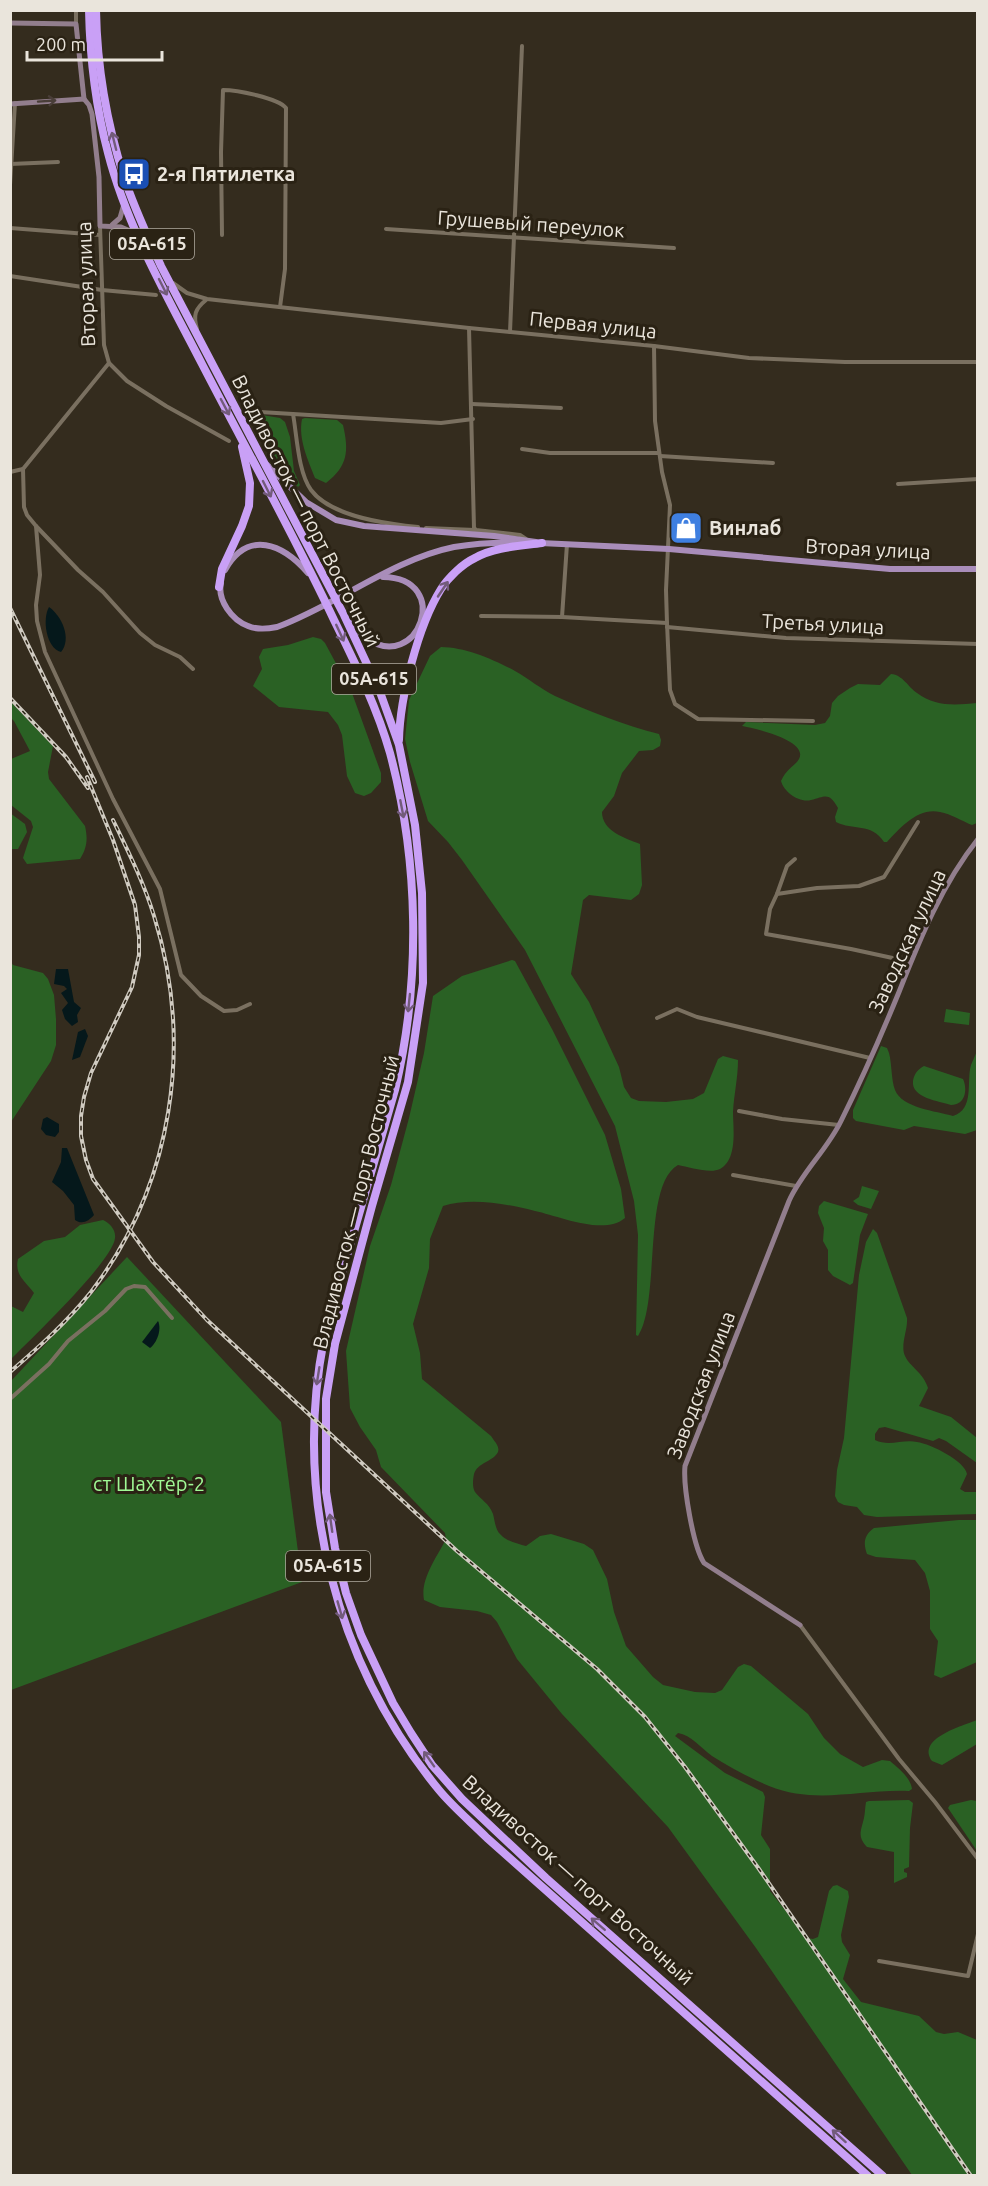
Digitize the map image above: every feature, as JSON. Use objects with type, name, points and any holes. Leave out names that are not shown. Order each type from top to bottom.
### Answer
[{"type":"highway","name":"Владивосток — порт Восточный","points":[[89,10],[90,40],[102,126],[108,155],[125,202],[138,235],[175,312],[315,580],[362,679],[390,752],[406,830],[412,904],[411,981],[403,1056],[324,1337],[316,1391],[313,1449],[315,1488],[323,1543],[346,1630],[399,1734],[440,1792],[487,1838],[868,2175]]},
{"type":"highway","name":"Владивосток — порт Восточный","points":[[96,10],[104,93],[124,177],[137,212],[203,347],[344,615],[380,692],[399,745],[412,809],[420,860],[423,982],[408,1082],[335,1344],[326,1399],[326,1492],[335,1548],[361,1635],[393,1703],[432,1765],[462,1799],[546,1878],[882,2175]]},
{"type":"highway","points":[[219,587],[222,569],[242,526],[251,491],[248,467],[240,437]]},
{"type":"highway","points":[[399,745],[400,716],[409,675],[425,625],[441,589],[459,569],[475,558],[501,549],[542,543]]},
{"type":"main road","points":[[262,460],[306,502],[336,520],[364,526],[494,536],[542,543]]},
{"type":"main road","points":[[315,580],[296,559],[280,548],[254,545],[235,556],[225,570],[219,587],[226,609],[239,622],[249,627],[267,629],[308,613],[409,562],[453,547],[500,542],[542,543]]},
{"type":"main road","name":"Вторая улица","points":[[542,543],[669,549],[890,569],[978,569]]},
{"type":"main road","points":[[344,615],[365,637],[377,644],[389,647],[410,639],[423,619],[424,607],[418,593],[409,584],[395,577],[379,577]]},
{"type":"street","points":[[10,23],[76,24],[76,10]]},
{"type":"street","name":"Вторая улица","points":[[76,24],[84,99],[92,114],[99,177],[104,345],[109,363],[127,381],[229,441]]},
{"type":"street","points":[[510,332],[522,46]]},
{"type":"street","points":[[222,235],[223,90],[283,104],[286,108],[285,269],[280,307]]},
{"type":"street","points":[[10,185],[13,103],[84,99]]},
{"type":"street","points":[[11,164],[58,162]]},
{"type":"street","points":[[112,225],[120,218],[125,202]]},
{"type":"street","points":[[100,226],[112,225],[125,228],[138,235]]},
{"type":"street","points":[[10,228],[100,235]]},
{"type":"street","name":"Грушевый переулок","points":[[386,229],[674,248]]},
{"type":"street","points":[[10,276],[156,296]]},
{"type":"street","name":"Первая улица","points":[[169,279],[179,290],[207,299],[761,359],[845,362],[978,362]]},
{"type":"street","points":[[203,347],[194,315],[197,307],[207,299]]},
{"type":"street","points":[[469,328],[476,530]]},
{"type":"street","points":[[654,346],[654,404],[662,472],[670,505],[666,590],[670,690],[675,704],[698,719],[813,721]]},
{"type":"street","points":[[10,472],[23,469],[109,363]]},
{"type":"street","points":[[472,404],[561,408]]},
{"type":"street","points":[[260,412],[441,423],[473,419]]},
{"type":"street","points":[[293,414],[304,476],[312,490],[324,501],[366,520],[422,528],[476,530],[520,535],[527,540]]},
{"type":"street","points":[[522,449],[550,453],[660,454],[773,463]]},
{"type":"street","points":[[23,469],[24,507],[36,526],[78,570],[103,592],[140,633],[155,645],[180,657],[193,669]]},
{"type":"street","points":[[898,484],[978,479]]},
{"type":"street","points":[[36,526],[40,575],[36,605],[37,621],[45,652],[113,799],[160,889],[181,975],[201,996],[224,1011],[237,1010],[250,1004]]},
{"type":"street","points":[[562,617],[567,543]]},
{"type":"street","name":"Третья улица","points":[[481,616],[562,617],[667,625],[786,638],[978,644]]},
{"type":"street","points":[[777,894],[817,888],[859,886],[884,877],[918,822]]},
{"type":"street","name":"Заводская улица","points":[[800,1625],[704,1563],[699,1556],[684,1473],[687,1459],[795,1186],[815,1162],[839,1125],[939,900],[961,862],[978,839]]},
{"type":"street","points":[[795,859],[787,866],[770,909],[766,934],[911,962]]},
{"type":"street","points":[[657,1018],[677,1009],[697,1017],[870,1058]]},
{"type":"street","points":[[739,1111],[782,1119],[839,1125]]},
{"type":"street","points":[[733,1175],[795,1186]]},
{"type":"street","points":[[10,1399],[49,1364],[68,1341],[105,1311],[126,1289],[134,1286],[144,1287],[172,1318]]},
{"type":"street","points":[[800,1625],[899,1759],[929,1793],[978,1858]]},
{"type":"street","points":[[879,1961],[968,1976],[978,1934]]},
{"type":"green space","points":[[262,415],[280,418],[285,422],[290,437],[294,471],[300,485],[298,487],[280,469],[255,422],[257,417]]},
{"type":"green space","points":[[302,419],[337,420],[343,425],[346,450],[343,464],[326,483],[315,478],[307,457],[301,434]]},
{"type":"green space","points":[[313,637],[325,643],[352,693],[381,773],[381,782],[371,793],[364,796],[355,793],[347,776],[342,735],[328,712],[279,707],[253,686],[262,669],[259,657],[263,649],[288,645]]},
{"type":"green space","points":[[441,647],[460,649],[489,659],[515,671],[555,696],[606,717],[659,734],[661,740],[660,746],[653,750],[639,751],[622,773],[614,796],[602,812],[603,819],[610,829],[640,844],[642,885],[639,894],[631,900],[589,895],[583,900],[571,974],[589,1002],[619,1067],[624,1087],[631,1098],[639,1101],[666,1102],[693,1099],[704,1093],[718,1059],[723,1056],[738,1060],[738,1067],[733,1112],[734,1134],[730,1158],[726,1164],[716,1170],[678,1165],[667,1177],[660,1195],[649,1297],[645,1319],[638,1336],[636,1335],[638,1235],[634,1201],[615,1126],[525,950],[462,860],[428,821],[410,762],[405,739],[409,700],[430,656]]},
{"type":"green space","points":[[891,674],[902,679],[917,693],[931,701],[954,704],[977,703],[977,823],[972,825],[952,816],[932,811],[910,820],[887,842],[868,829],[842,825],[836,822],[838,808],[832,799],[827,796],[802,800],[789,793],[783,785],[781,781],[799,759],[800,752],[796,746],[778,736],[742,726],[746,722],[815,725],[825,723],[830,716],[832,703],[838,696],[858,684],[880,685]]},
{"type":"green space","points":[[10,701],[53,746],[48,772],[49,779],[85,826],[86,843],[80,859],[27,864],[23,858],[33,827],[31,821],[11,805],[11,759],[30,751],[11,718]]},
{"type":"green space","points":[[10,813],[25,824],[27,832],[18,849],[11,849]]},
{"type":"green space","points":[[515,961],[552,1029],[605,1135],[621,1189],[625,1218],[616,1223],[594,1225],[501,1204],[465,1202],[443,1206],[430,1239],[429,1268],[413,1324],[420,1353],[422,1379],[491,1436],[497,1446],[496,1455],[476,1470],[473,1488],[491,1510],[499,1533],[509,1541],[526,1546],[540,1536],[551,1534],[584,1544],[593,1550],[607,1579],[614,1612],[626,1646],[653,1677],[663,1685],[695,1692],[715,1693],[722,1690],[738,1667],[744,1664],[751,1666],[808,1714],[824,1738],[840,1754],[863,1767],[882,1760],[890,1761],[907,1777],[912,1789],[909,1791],[838,1795],[804,1795],[786,1792],[732,1768],[712,1756],[687,1736],[678,1733],[675,1736],[725,1773],[763,1792],[765,1797],[761,1835],[770,1849],[770,1891],[807,1938],[818,1937],[829,1891],[833,1886],[837,1885],[848,1891],[849,1897],[841,1935],[842,1942],[850,1955],[843,1979],[861,2002],[919,2016],[936,2032],[944,2034],[958,2032],[977,2040],[977,2175],[912,2175],[756,1948],[668,1827],[562,1714],[517,1659],[497,1622],[491,1615],[440,1607],[424,1600],[424,1584],[446,1539],[445,1533],[381,1467],[376,1450],[350,1408],[346,1351],[370,1246],[391,1185],[409,1118],[424,1053],[433,996],[462,976]]},
{"type":"green space","points":[[11,962],[13,965],[43,973],[48,979],[54,995],[56,1045],[51,1061],[11,1122]]},
{"type":"green space","points":[[946,1009],[970,1013],[969,1025],[944,1022]]},
{"type":"green space","points":[[881,1046],[887,1048],[889,1053],[894,1086],[899,1096],[920,1108],[953,1116],[960,1112],[967,1101],[971,1065],[977,1051],[977,1130],[965,1134],[914,1126],[904,1130],[856,1121],[853,1118],[853,1110]]},
{"type":"green space","points":[[924,1066],[963,1079],[965,1092],[962,1100],[951,1105],[927,1098],[916,1091],[913,1081],[917,1072]]},
{"type":"green space","points":[[862,1186],[879,1191],[871,1209],[853,1201],[859,1197]]},
{"type":"green space","points":[[824,1201],[868,1214],[860,1235],[853,1283],[850,1285],[833,1276],[828,1270],[828,1250],[823,1241],[824,1228],[818,1213],[819,1206]]},
{"type":"green space","points":[[103,1220],[115,1232],[111,1249],[101,1264],[69,1300],[11,1359],[11,1306],[23,1312],[34,1293],[19,1274],[18,1259],[44,1241],[65,1237],[80,1225]]},
{"type":"green space","points":[[873,1229],[877,1233],[907,1318],[903,1347],[905,1356],[928,1388],[919,1406],[951,1417],[977,1438],[977,1463],[939,1438],[933,1441],[885,1427],[879,1428],[875,1434],[875,1440],[886,1443],[912,1441],[923,1443],[954,1459],[967,1474],[960,1489],[965,1492],[977,1492],[977,1514],[877,1517],[864,1515],[857,1507],[838,1502],[835,1496],[837,1470],[844,1438],[859,1275],[866,1242]]},
{"type":"green space","name":"ст Шахтёр-2","points":[[127,1257],[281,1422],[302,1582],[11,1690],[11,1381]]},
{"type":"green space","points":[[977,1520],[977,1662],[941,1678],[934,1675],[938,1641],[930,1629],[930,1591],[925,1573],[915,1560],[876,1557],[867,1554],[865,1543],[866,1536],[874,1528]]},
{"type":"green space","points":[[977,1720],[977,1744],[942,1765],[932,1761],[929,1753],[930,1746],[936,1740],[943,1734]]},
{"type":"green space","points":[[909,1800],[913,1803],[909,1867],[904,1869],[907,1877],[894,1883],[894,1852],[867,1847],[862,1840],[866,1802]]},
{"type":"green space","points":[[971,1800],[977,1801],[977,1851],[948,1808],[950,1805]]},
{"type":"shaded area","points":[[49,607],[58,616],[64,628],[66,641],[61,652],[52,645],[47,632],[46,619]]},
{"type":"shaded area","points":[[56,969],[68,969],[74,1002],[81,1008],[77,1015],[78,1022],[72,1026],[65,1019],[62,1010],[68,1003],[61,993],[67,989],[54,984]]},
{"type":"shaded area","points":[[85,1029],[88,1036],[80,1057],[72,1060],[78,1032]]},
{"type":"shaded area","points":[[47,1117],[59,1124],[59,1132],[55,1137],[46,1135],[41,1129],[43,1119]]},
{"type":"shaded area","points":[[62,1148],[67,1148],[94,1215],[85,1222],[75,1220],[74,1205],[52,1182],[61,1162]]},
{"type":"shaded area","points":[[158,1321],[158,1336],[150,1348],[142,1342]]},
{"type":"railway","points":[[10,608],[95,782]]},
{"type":"railway","points":[[10,698],[66,757],[88,788]]},
{"type":"railway","points":[[87,777],[113,840],[135,905],[139,937],[139,955],[132,987],[91,1073],[84,1097],[81,1136],[93,1179],[153,1262],[207,1320],[457,1551],[597,1669],[645,1717],[685,1767],[759,1869],[971,2176]]},
{"type":"railway","points":[[10,1372],[82,1303],[119,1250],[141,1206],[158,1160],[168,1112],[173,1063],[173,1014],[166,965],[154,916],[145,891],[113,820]]},
{"type":"place","name":"2-я Пятилетка","points":[[134,174]]},
{"type":"place","name":"Винлаб","points":[[686,528]]}]
